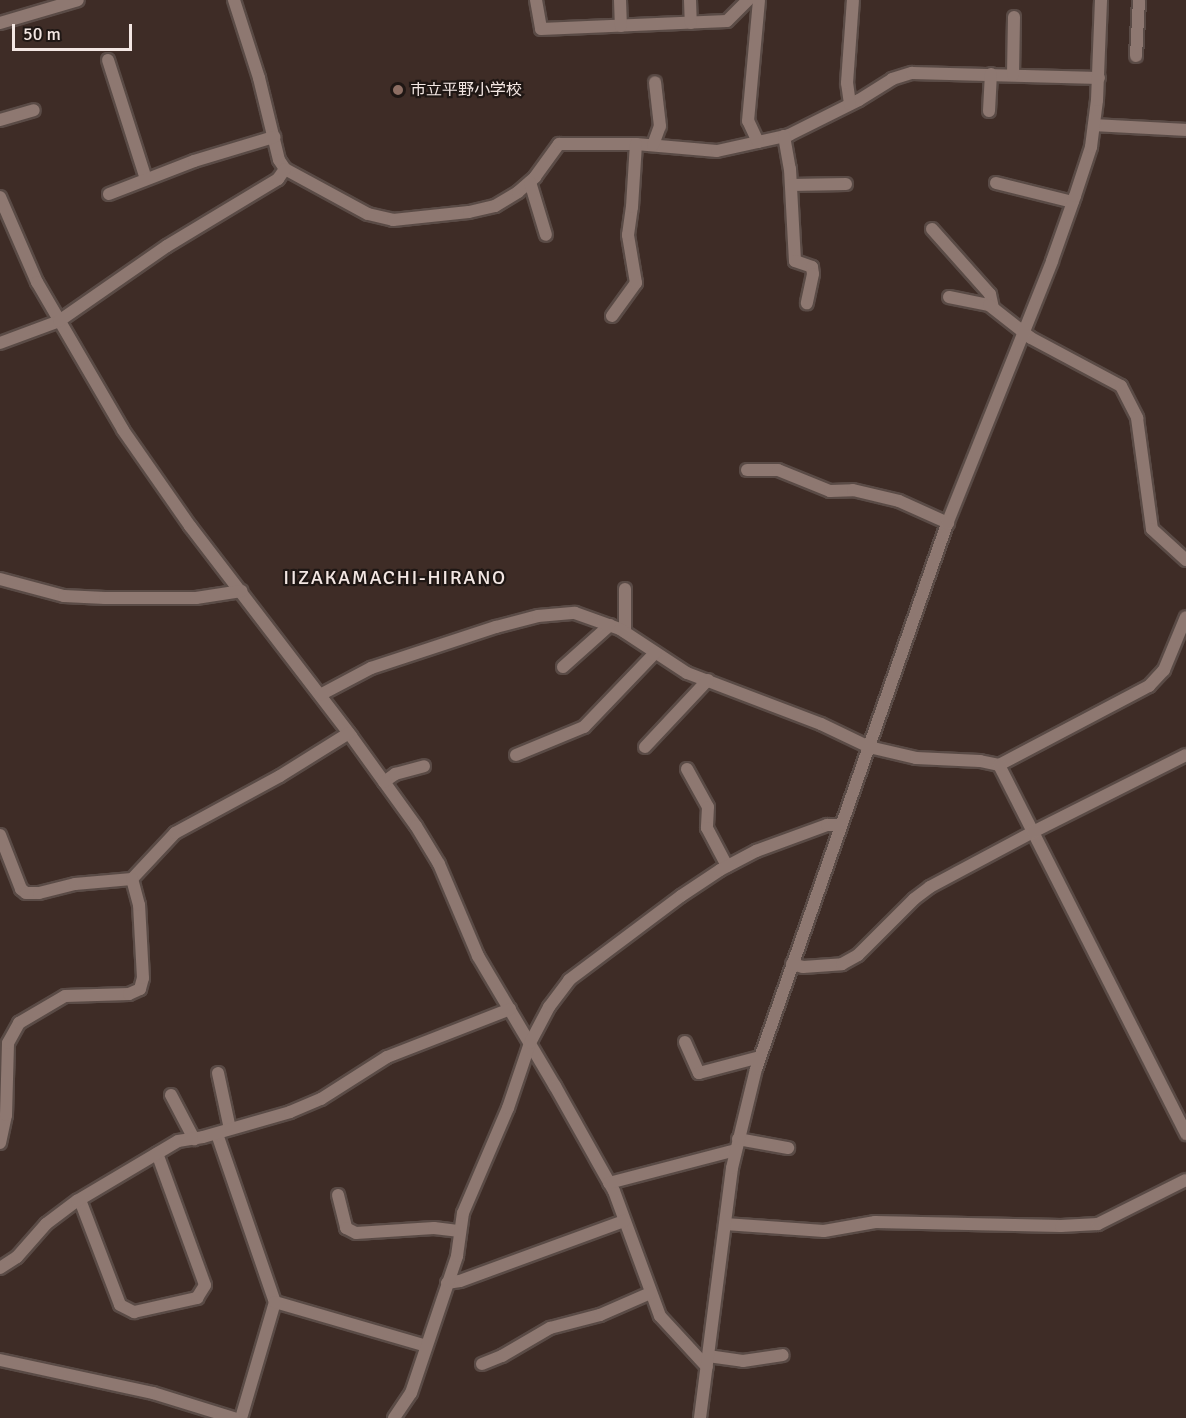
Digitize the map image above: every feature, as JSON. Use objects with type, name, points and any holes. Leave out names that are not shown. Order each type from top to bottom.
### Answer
[{"type":"street","points":[[0,23],[78,0]]},
{"type":"street","points":[[234,0],[259,78],[279,160],[285,170],[368,214],[393,220],[469,212],[495,206],[530,182],[560,144],[636,144],[717,152],[784,136],[902,76],[925,72],[1098,78]]},
{"type":"street","points":[[536,0],[541,29],[727,21],[748,0]]},
{"type":"street","points":[[620,0],[621,26]]},
{"type":"street","points":[[690,0],[691,23]]},
{"type":"street","points":[[758,142],[748,121],[759,0]]},
{"type":"street","points":[[850,104],[847,83],[853,0]]},
{"type":"street","points":[[700,1418],[737,1145],[760,1057],[948,523],[1073,202],[1091,147],[1098,78],[1101,0]]},
{"type":"street","points":[[1136,56],[1139,0]]},
{"type":"street","points":[[1013,75],[1014,16]]},
{"type":"street","points":[[108,60],[146,179]]},
{"type":"street","points":[[989,111],[991,74]]},
{"type":"street","points":[[653,145],[660,126],[656,82]]},
{"type":"street","points":[[0,120],[34,110]]},
{"type":"street","points":[[1094,125],[1186,130]]},
{"type":"street","points":[[784,136],[791,185],[795,261],[812,267],[813,274],[807,303]]},
{"type":"street","points":[[109,194],[194,161],[274,137]]},
{"type":"street","points":[[612,316],[636,283],[628,235],[636,144]]},
{"type":"street","points":[[0,343],[59,321],[167,246],[278,179],[285,170]]},
{"type":"street","points":[[530,182],[546,235]]},
{"type":"street","points":[[996,183],[1073,202]]},
{"type":"street","points":[[791,185],[846,184]]},
{"type":"street","points":[[0,197],[37,282],[123,430],[349,733],[416,826],[439,864],[478,956],[609,1183],[660,1316],[707,1361],[743,1361],[783,1355]]},
{"type":"street","points":[[932,230],[990,294],[993,308]]},
{"type":"street","points":[[949,297],[993,308],[1023,332],[1121,386],[1137,418],[1152,529],[1186,560]]},
{"type":"street","points":[[747,470],[778,470],[830,491],[853,490],[899,501],[948,523]]},
{"type":"street","points":[[0,579],[64,596],[196,598],[241,591]]},
{"type":"street","points":[[625,589],[625,632]]},
{"type":"street","points":[[320,695],[371,668],[538,616],[575,614],[625,632],[687,673],[821,724],[869,747],[916,758],[980,761],[999,765],[1149,686],[1164,670],[1186,616]]},
{"type":"street","points":[[563,666],[609,625]]},
{"type":"street","points":[[516,755],[584,727],[655,653]]},
{"type":"street","points":[[645,747],[708,680]]},
{"type":"street","points":[[0,835],[21,889],[26,893],[39,893],[75,884],[132,879],[175,833],[280,776],[349,733]]},
{"type":"street","points":[[792,964],[802,967],[842,964],[858,955],[914,899],[930,887],[1186,755]]},
{"type":"street","points":[[999,765],[1186,1134]]},
{"type":"street","points":[[384,782],[395,774],[424,766]]},
{"type":"street","points":[[687,769],[708,807],[707,828],[727,867]]},
{"type":"street","points":[[394,1418],[411,1393],[457,1256],[463,1213],[508,1108],[530,1044],[549,1007],[569,980],[681,896],[727,867],[767,847],[827,825],[841,825]]},
{"type":"street","points":[[0,1143],[6,1114],[8,1043],[19,1023],[65,996],[129,994],[140,988],[143,978],[139,905],[132,879]]},
{"type":"street","points":[[0,1268],[17,1257],[46,1224],[80,1200],[178,1141],[217,1134],[290,1112],[321,1099],[387,1058],[510,1010]]},
{"type":"street","points":[[685,1042],[699,1072],[760,1057]]},
{"type":"street","points":[[218,1073],[230,1130]]},
{"type":"street","points":[[171,1095],[194,1138]]},
{"type":"street","points":[[217,1134],[275,1302],[241,1418]]},
{"type":"street","points":[[609,1183],[737,1145],[788,1148]]},
{"type":"street","points":[[80,1200],[120,1305],[134,1312],[197,1298],[205,1286],[157,1153]]},
{"type":"street","points":[[725,1224],[824,1231],[875,1222],[1061,1226],[1098,1224],[1186,1180]]},
{"type":"street","points":[[338,1196],[346,1228],[356,1233],[434,1228],[459,1231]]},
{"type":"street","points":[[447,1283],[460,1281],[624,1221]]},
{"type":"street","points":[[482,1364],[502,1356],[550,1328],[600,1315],[650,1293]]},
{"type":"street","points":[[275,1302],[426,1346]]},
{"type":"street","points":[[0,1359],[153,1393],[234,1418]]},
{"type":"place","name":"市立平野小学校","points":[[398,90]]},
{"type":"district","name":"IIZAKAMACHI-HIRANO","points":[[395,577]]}]
